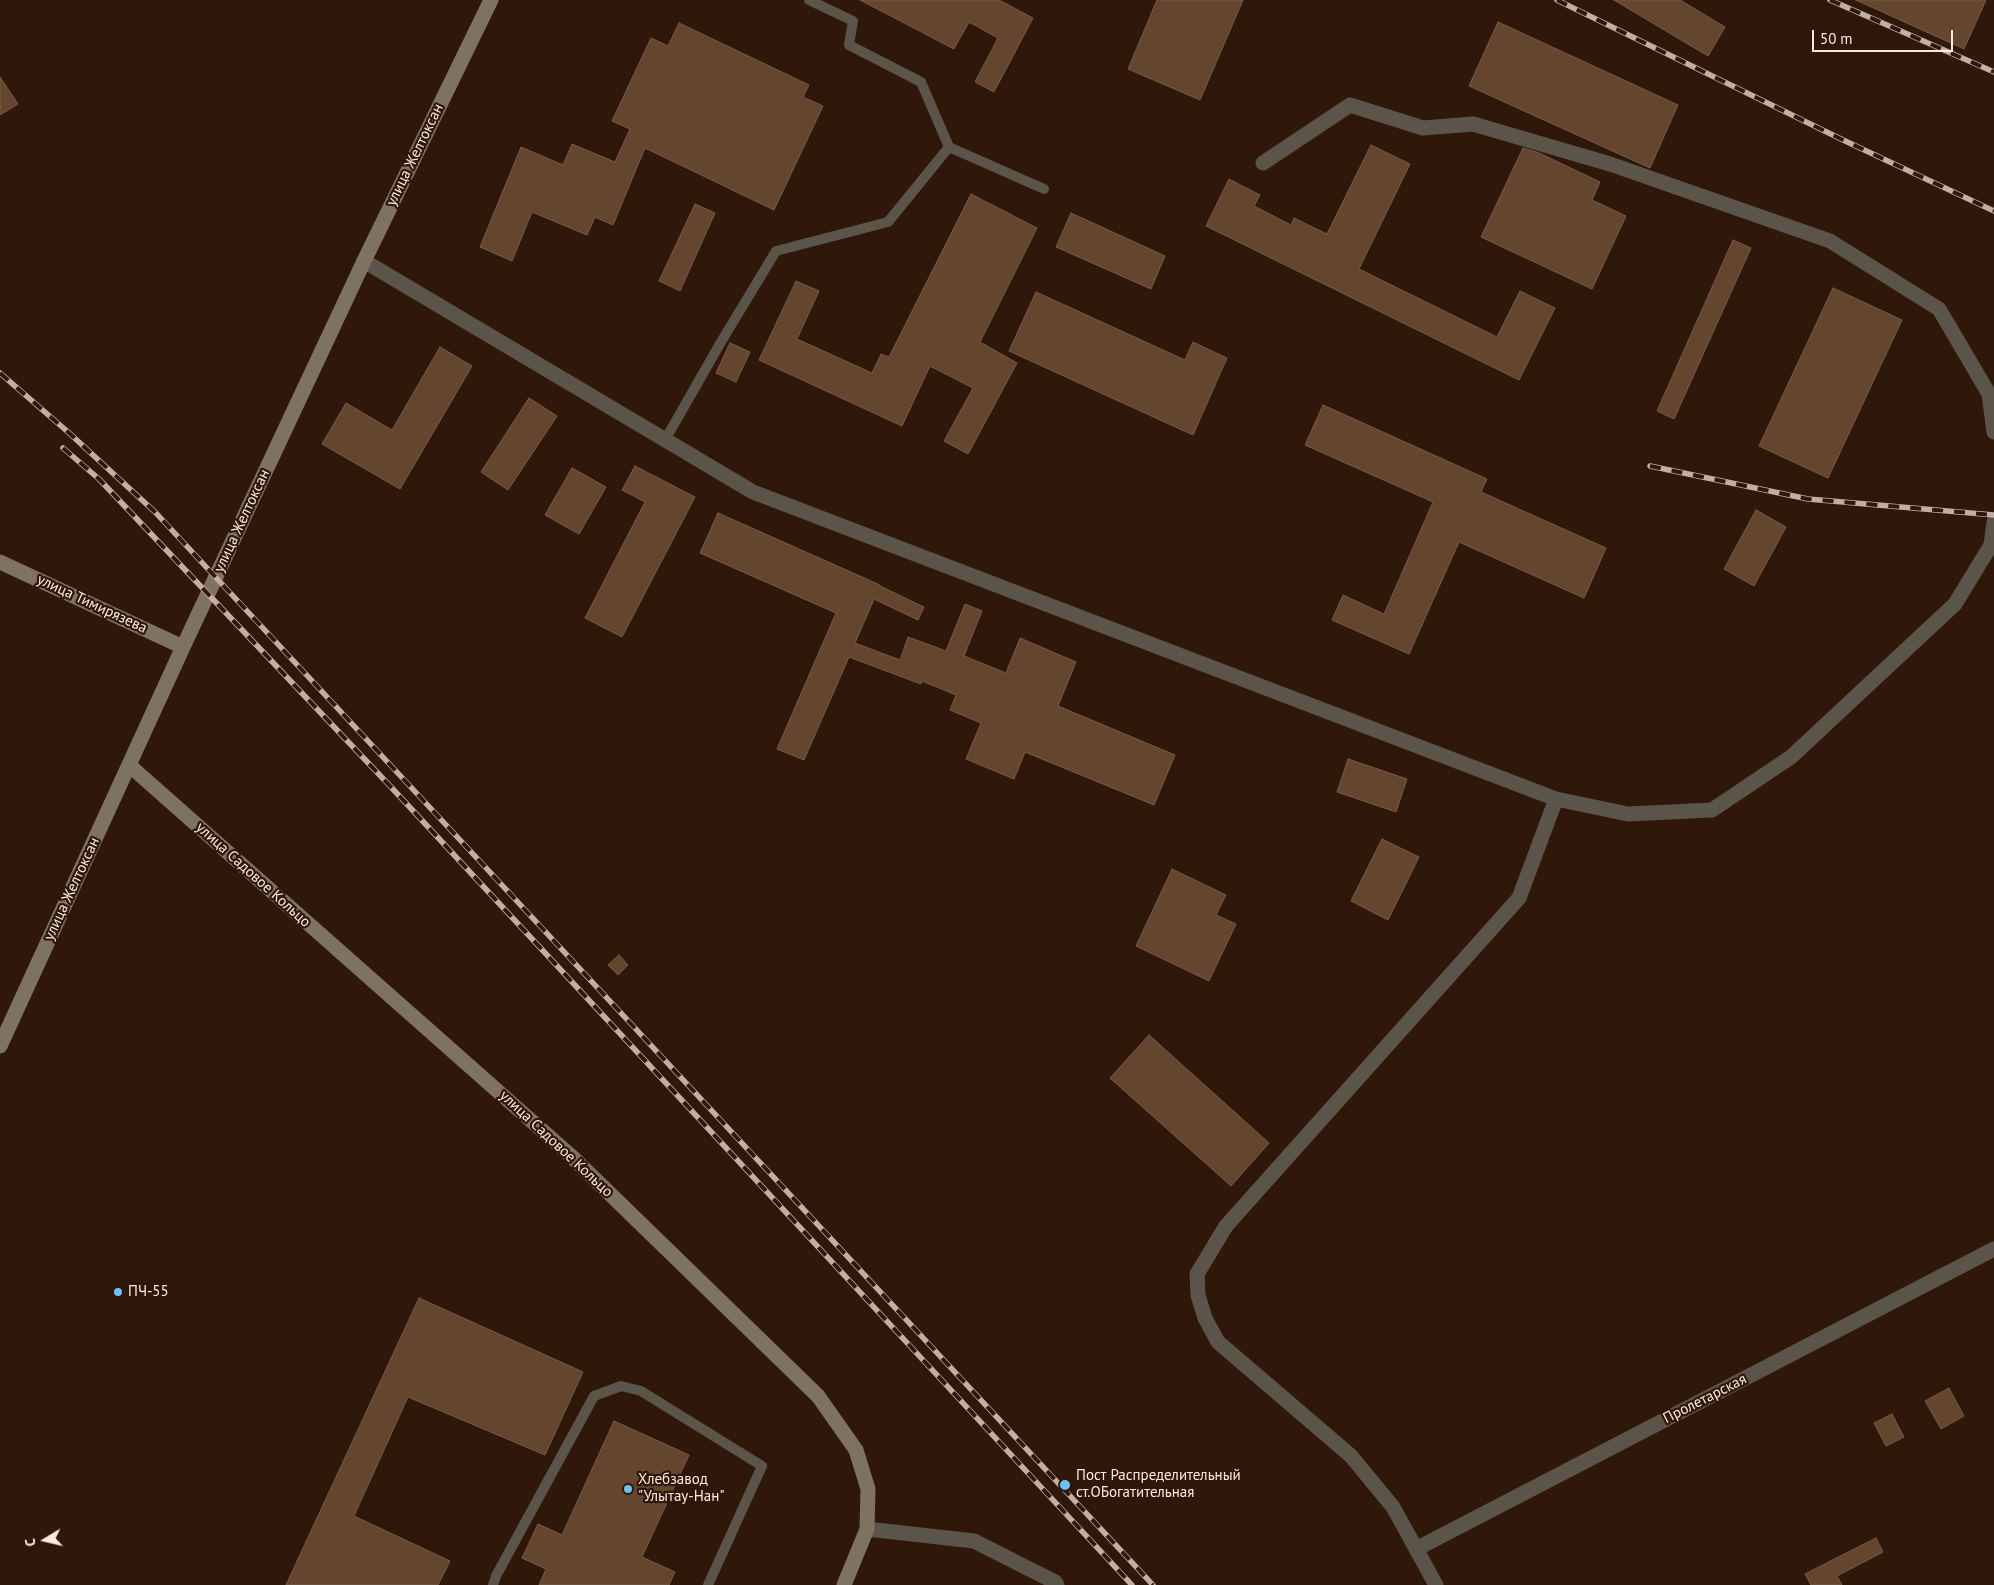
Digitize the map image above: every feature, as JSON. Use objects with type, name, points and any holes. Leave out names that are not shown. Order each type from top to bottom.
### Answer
[{"type":"street","name":"улица Желтоксан","points":[[0,1046],[183,647],[364,261],[491,0]]},
{"type":"street","points":[[1263,163],[1350,105],[1423,128],[1473,124],[1610,164],[1830,241],[1939,309],[1989,394],[1994,432]]},
{"type":"street","points":[[364,261],[753,492],[1556,799],[1628,814],[1712,810],[1791,758],[1954,604],[1990,545],[1994,522]]},
{"type":"street","name":"улица Тимирязева","points":[[0,562],[183,647]]},
{"type":"street","name":"улица Садовое Кольцо","points":[[129,765],[570,1155],[818,1396],[856,1450],[868,1489],[867,1529],[844,1585]]},
{"type":"street","points":[[1436,1585],[1393,1507],[1351,1456],[1218,1342],[1202,1310],[1198,1295],[1197,1274],[1226,1226],[1519,898],[1556,799]]},
{"type":"street","name":"Пролетарская","points":[[1416,1549],[1994,1249]]},
{"type":"street","points":[[867,1529],[974,1541],[1055,1582],[1057,1585]]},
{"type":"lane","points":[[809,0],[853,21],[849,46],[921,82],[949,147],[1044,189]]},
{"type":"lane","points":[[665,440],[776,251],[888,222],[949,147]]},
{"type":"lane","points":[[493,1585],[496,1576],[594,1396],[621,1386],[641,1391],[762,1466],[708,1585]]},
{"type":"building","points":[[860,0],[999,0],[1033,18],[994,92],[975,82],[998,38],[969,22],[954,49]]},
{"type":"building","points":[[1157,0],[1243,0],[1200,100],[1128,69]]},
{"type":"building","points":[[1614,0],[1680,0],[1725,27],[1708,56]]},
{"type":"building","points":[[1856,0],[1986,0],[1964,49]]},
{"type":"building","points":[[1498,22],[1678,105],[1650,168],[1469,86]]},
{"type":"building","points":[[679,23],[809,85],[803,97],[823,106],[774,210],[645,148],[613,225],[595,217],[587,235],[532,212],[512,261],[480,247],[521,147],[563,165],[572,144],[615,162],[630,129],[612,121],[651,38],[668,46]]},
{"type":"building","points":[[0,77],[18,104],[0,115]]},
{"type":"building","points":[[1371,145],[1410,164],[1359,269],[1497,337],[1520,291],[1555,308],[1519,380],[1206,226],[1229,179],[1260,195],[1254,206],[1291,225],[1294,218],[1327,234]]},
{"type":"building","points":[[1523,148],[1537,152],[1600,182],[1592,200],[1626,216],[1592,289],[1481,237]]},
{"type":"building","points":[[971,194],[1037,228],[980,342],[1017,363],[968,454],[944,441],[973,388],[930,366],[902,426],[759,360],[796,281],[819,291],[797,339],[872,373],[881,354],[889,357]]},
{"type":"building","points":[[695,204],[715,213],[680,291],[659,281]]},
{"type":"building","points":[[1071,213],[1165,256],[1151,289],[1056,247]]},
{"type":"building","points":[[1733,240],[1751,248],[1674,419],[1657,411]]},
{"type":"building","points":[[1833,288],[1902,320],[1828,478],[1759,446]]},
{"type":"building","points":[[1036,292],[1185,360],[1193,342],[1227,358],[1193,435],[1009,351]]},
{"type":"building","points":[[730,343],[750,352],[736,382],[716,373]]},
{"type":"building","points":[[440,347],[472,366],[400,489],[322,444],[346,403],[392,430]]},
{"type":"building","points":[[529,398],[557,416],[508,490],[481,472]]},
{"type":"building","points":[[1323,405],[1487,479],[1481,492],[1606,548],[1584,598],[1459,542],[1409,654],[1332,620],[1343,595],[1384,614],[1433,502],[1305,445]]},
{"type":"building","points":[[635,466],[695,497],[622,637],[585,618],[645,502],[622,490]]},
{"type":"building","points":[[572,468],[606,487],[579,534],[545,515]]},
{"type":"building","points":[[1756,510],[1786,527],[1754,586],[1724,569]]},
{"type":"building","points":[[718,513],[880,585],[924,607],[918,620],[874,599],[855,643],[900,660],[908,637],[946,651],[965,604],[982,611],[964,656],[1006,673],[1020,638],[1076,662],[1058,706],[1175,755],[1154,805],[1025,752],[1014,779],[966,759],[981,723],[950,710],[956,695],[922,681],[921,684],[849,657],[804,760],[777,749],[836,613],[700,553]]},
{"type":"building","points":[[1348,759],[1407,779],[1396,812],[1337,792]]},
{"type":"building","points":[[1382,839],[1419,857],[1388,920],[1351,901]]},
{"type":"building","points":[[1172,869],[1226,895],[1216,915],[1236,924],[1209,981],[1136,946]]},
{"type":"building","points":[[619,955],[628,965],[618,975],[608,965]]},
{"type":"building","points":[[1149,1035],[1269,1143],[1231,1186],[1110,1078]]},
{"type":"building","points":[[419,1298],[583,1372],[545,1455],[408,1397],[354,1516],[450,1561],[438,1585],[286,1585]]},
{"type":"building","points":[[1949,1388],[1964,1416],[1941,1429],[1925,1401]]},
{"type":"building","points":[[1892,1414],[1904,1437],[1886,1446],[1874,1423]]},
{"type":"building","name":"Хлебзавод \"Улытау-Нан\"","points":[[614,1421],[689,1455],[642,1557],[675,1572],[669,1585],[539,1585],[546,1569],[522,1558],[538,1524],[562,1535]]},
{"type":"building","points":[[1876,1538],[1883,1552],[1837,1576],[1842,1585],[1811,1585],[1805,1574]]},
{"type":"railway","points":[[1557,0],[1841,139],[1994,211]]},
{"type":"railway","points":[[1830,0],[1994,72]]},
{"type":"railway","points":[[0,373],[155,512],[1153,1585]]},
{"type":"railway","points":[[63,448],[99,479],[391,787],[1132,1585]]},
{"type":"railway","points":[[1650,466],[1808,499],[1994,515]]},
{"type":"place","name":"ПЧ-55","points":[[118,1292]]},
{"type":"place","name":"Пост Распределительный ст.ОБогатительная","points":[[1065,1485]]},
{"type":"place","name":"Хлебзавод \"Улытау-Нан\"","points":[[628,1489]]}]
